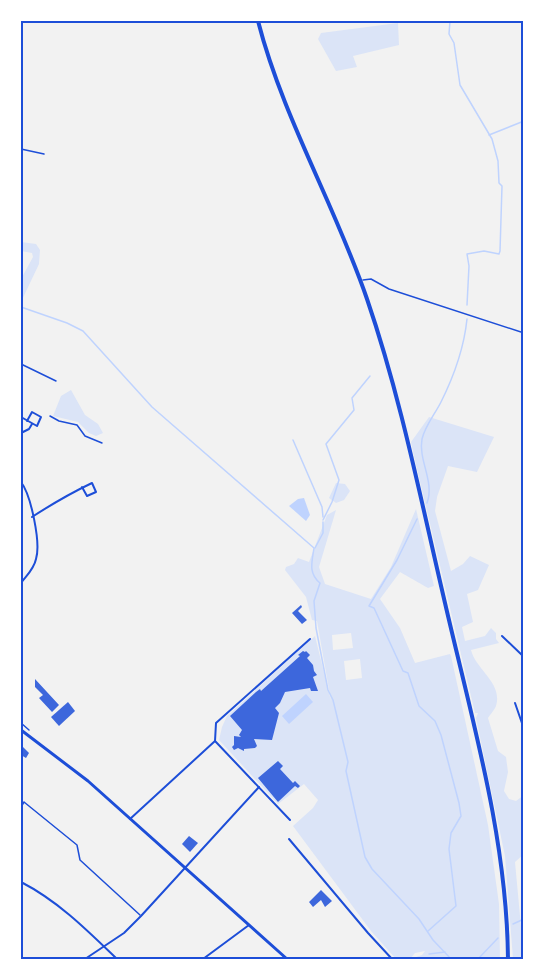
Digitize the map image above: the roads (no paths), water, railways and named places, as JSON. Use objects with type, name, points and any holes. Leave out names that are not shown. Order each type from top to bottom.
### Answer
[{"type":"main road","points":[[258,21],[285,106],[361,281],[382,345],[401,415],[481,757],[502,863],[508,959]]},
{"type":"main road","points":[[21,730],[88,781],[287,959]]},
{"type":"street","points":[[21,417],[27,421],[37,426],[42,417],[32,412],[27,421]]},
{"type":"street","points":[[21,433],[29,429],[32,423]]},
{"type":"street","points":[[21,482],[27,493],[37,544],[37,556],[32,569],[21,582]]},
{"type":"street","points":[[32,517],[82,487],[92,483],[96,492],[87,496],[82,487]]},
{"type":"street","points":[[502,636],[524,657]]},
{"type":"street","points":[[130,819],[215,741],[216,723],[310,639]]},
{"type":"street","points":[[515,703],[523,720],[524,729]]},
{"type":"street","points":[[215,741],[290,820]]},
{"type":"street","points":[[85,959],[124,933],[259,787]]},
{"type":"street","points":[[289,839],[392,959]]},
{"type":"street","points":[[21,882],[41,892],[72,916],[117,959]]},
{"type":"street","points":[[203,959],[249,925]]},
{"type":"lane","points":[[21,149],[44,154]]},
{"type":"lane","points":[[21,364],[56,381]]},
{"type":"lane","points":[[21,807],[24,802],[35,809],[77,845],[80,860],[141,916]]},
{"type":"water","points":[[304,498],[310,515],[306,521],[289,506],[298,499]]},
{"type":"water","points":[[306,694],[313,702],[289,724],[282,716]]},
{"type":"waterway","points":[[450,21],[449,34],[454,43],[460,85],[492,139],[498,161],[499,183],[502,186],[500,251],[499,254],[484,251],[467,254],[469,266],[467,305]]},
{"type":"waterway","points":[[489,135],[524,121]]},
{"type":"waterway","points":[[21,307],[83,331],[152,407],[314,548],[312,571],[320,583],[314,601],[316,628],[328,690],[333,700],[348,762],[346,771],[365,857],[372,869],[419,919],[433,940],[451,959]]},
{"type":"waterway","points":[[427,503],[429,487],[421,447],[423,434],[439,407],[454,372],[464,341],[467,319]]},
{"type":"waterway","points":[[323,520],[339,480],[326,444],[354,410],[352,398],[370,376]]},
{"type":"waterway","points":[[293,440],[322,507],[323,517]]},
{"type":"waterway","points":[[417,519],[397,560],[369,606],[374,608],[403,671],[408,673],[419,706],[435,721],[441,735],[459,803],[461,816],[451,833],[449,849],[456,906],[428,931]]},
{"type":"waterway","points":[[315,548],[323,533],[323,522]]},
{"type":"waterway","points":[[513,924],[524,919]]},
{"type":"waterway","points":[[478,959],[498,938]]},
{"type":"waterway","points":[[429,954],[445,952]]}]
